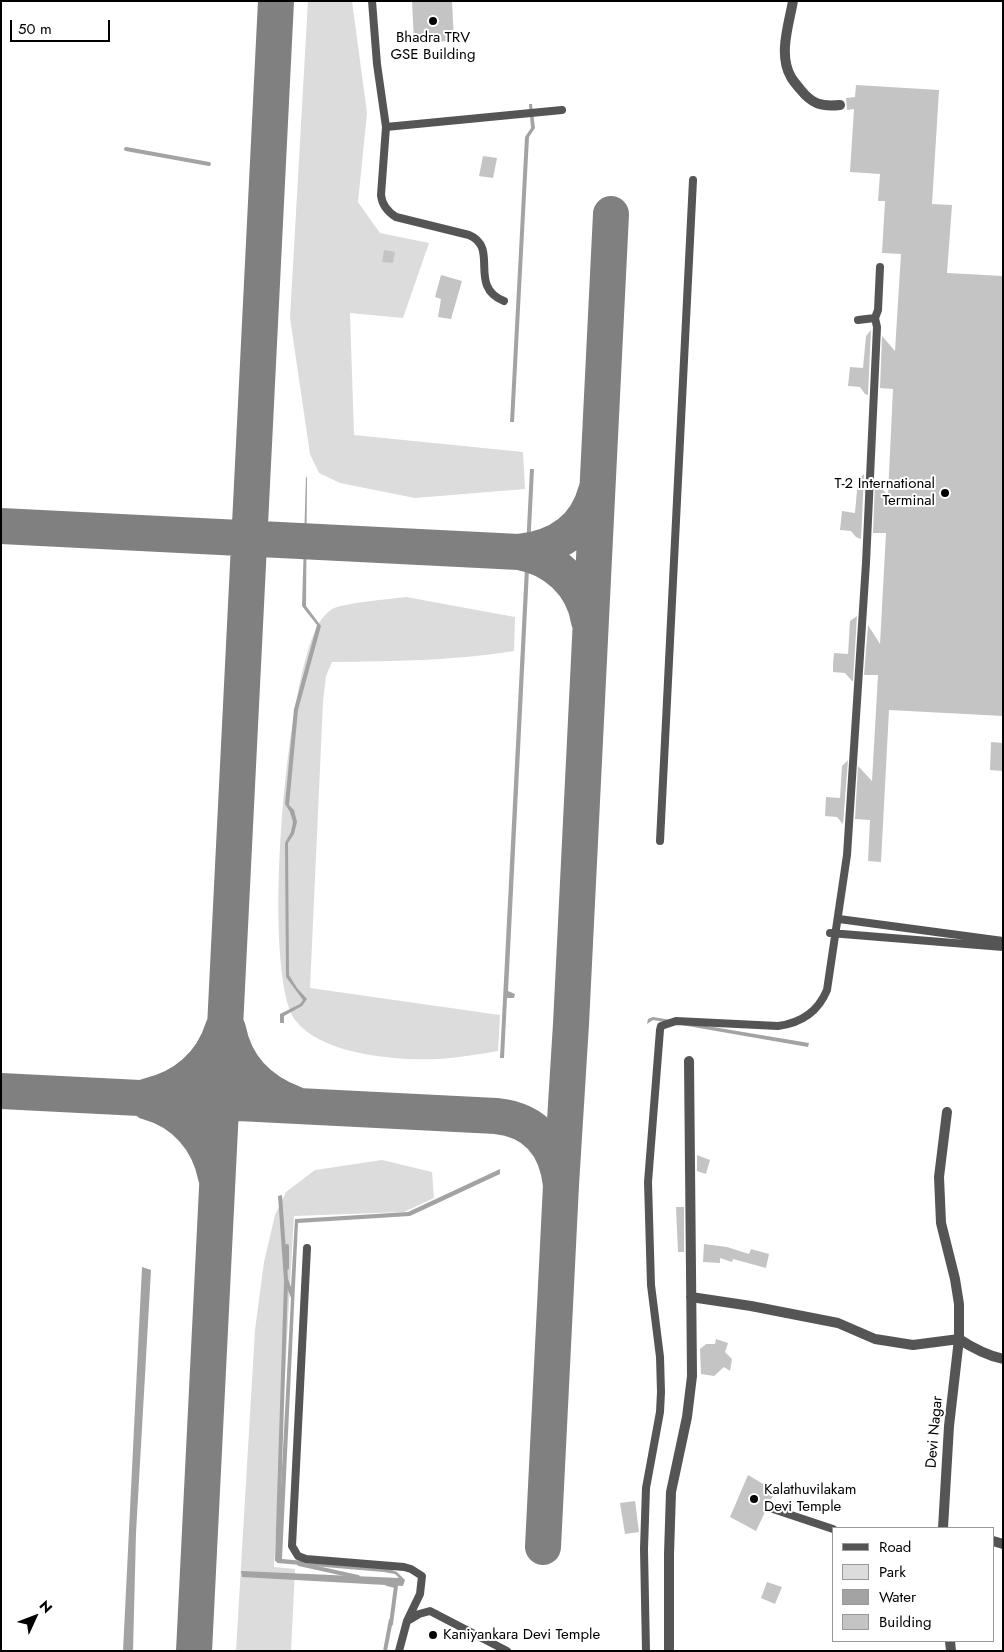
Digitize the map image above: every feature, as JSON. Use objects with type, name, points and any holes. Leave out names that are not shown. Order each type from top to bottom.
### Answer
[{"type":"street","points":[[793,3],[784,52],[786,67],[790,76],[808,99],[825,106],[840,105]]},
{"type":"street","points":[[670,1651],[669,1554],[671,1492],[687,1416],[692,1376],[689,1061]]},
{"type":"street","name":"Devi Nagar","points":[[943,1527],[949,1426],[959,1339],[959,1304],[940,1205],[939,1177],[947,1112]]},
{"type":"street","points":[[691,1297],[751,1306],[838,1323],[875,1339],[913,1346],[959,1339],[974,1350],[988,1356],[1003,1359]]},
{"type":"lane","points":[[372,1],[377,64],[386,127],[381,195],[383,204],[396,217],[476,239],[484,252],[486,284],[495,296],[504,301]]},
{"type":"lane","points":[[386,127],[562,110]]},
{"type":"lane","points":[[660,841],[692,180]]},
{"type":"lane","points":[[646,1651],[644,1549],[646,1488],[660,1412],[661,1392],[660,1357],[650,1285],[648,1182],[661,1026],[676,1021],[778,1026],[802,1020],[819,1005],[828,990],[833,934],[847,855],[866,563],[878,328],[875,318],[878,310],[880,267]]},
{"type":"lane","points":[[858,320],[875,318]]},
{"type":"lane","points":[[839,919],[1003,941]]},
{"type":"lane","points":[[833,934],[1003,947]]},
{"type":"lane","points":[[308,1248],[292,1546],[298,1556],[306,1559],[404,1567],[422,1576],[420,1594],[407,1621],[399,1651]]},
{"type":"lane","points":[[773,1509],[832,1529]]},
{"type":"lane","points":[[407,1621],[418,1614],[430,1611],[507,1651]]},
{"type":"green space","points":[[308,1],[352,1],[367,113],[358,202],[380,233],[429,243],[403,318],[350,313],[354,435],[523,452],[525,489],[415,498],[340,483],[319,473],[310,454],[290,318]]},
{"type":"green space","points":[[406,597],[515,617],[514,651],[446,659],[332,662],[326,676],[323,702],[310,988],[500,1015],[498,1051],[453,1058],[403,1059],[362,1054],[324,1042],[308,1032],[296,1021],[285,992],[280,945],[279,886],[288,756],[297,696],[308,649],[321,620],[332,609],[356,603]]},
{"type":"green space","points":[[382,1160],[432,1172],[434,1198],[404,1212],[294,1216],[274,1567],[295,1569],[291,1651],[236,1651],[255,1330],[264,1262],[275,1215],[286,1192],[315,1170]]},
{"type":"water","points":[[529,104],[532,104],[535,128],[529,137],[514,422],[510,422],[525,137],[531,128]]},
{"type":"water","points":[[530,469],[534,469],[508,991],[515,994],[514,998],[507,998],[504,1058],[500,1058]]},
{"type":"water","points":[[306,476],[306,606],[321,626],[298,710],[289,805],[294,810],[297,822],[294,834],[288,843],[289,975],[307,999],[302,1006],[284,1016],[284,1023],[280,1023],[280,1014],[300,1004],[303,1000],[286,977],[285,843],[291,832],[293,822],[285,804],[294,709],[317,625],[302,606]]},
{"type":"water","points":[[653,1017],[809,1043],[808,1047],[653,1020],[647,1024],[648,1019]]},
{"type":"water","points":[[500,1169],[500,1174],[410,1216],[298,1223],[282,1559],[387,1568],[397,1572],[405,1580],[403,1586],[242,1577],[241,1571],[399,1578],[395,1574],[384,1572],[277,1563],[291,1298],[284,1280],[278,1196],[282,1195],[288,1279],[291,1287],[295,1219],[408,1212]]},
{"type":"water","points":[[142,1267],[151,1270],[136,1533],[133,1651],[123,1651]]},
{"type":"water","points":[[389,1619],[393,1620],[387,1651],[383,1651]]},
{"type":"building","name":"Bhadra TRV GSE Building","points":[[412,1],[452,1],[454,41],[414,42]]},
{"type":"building","name":"T-2 International Terminal","points":[[856,85],[939,90],[932,204],[952,205],[947,273],[1003,276],[1003,716],[889,710],[881,862],[868,861],[870,820],[855,819],[858,766],[872,781],[878,675],[864,675],[868,625],[880,644],[886,533],[873,533],[875,482],[888,495],[893,389],[880,388],[882,336],[895,351],[901,254],[882,253],[885,201],[878,201],[880,174],[850,172],[854,109],[847,110],[846,98],[855,97]]},
{"type":"building","points":[[483,156],[497,158],[493,178],[479,176]]},
{"type":"building","points":[[384,250],[395,252],[393,263],[382,262]]},
{"type":"building","points":[[441,275],[462,281],[451,319],[438,317],[441,299],[435,297]]},
{"type":"building","points":[[871,330],[868,395],[860,387],[848,386],[850,367],[863,368],[866,336]]},
{"type":"building","points":[[864,474],[861,539],[856,537],[851,531],[840,530],[842,511],[855,513],[858,479]]},
{"type":"building","points":[[857,616],[852,681],[845,673],[833,672],[833,665],[834,653],[848,654],[850,621]]},
{"type":"building","points":[[991,742],[1003,743],[1003,771],[990,770]]},
{"type":"building","points":[[848,760],[843,824],[837,817],[825,816],[826,797],[840,798],[842,766]]},
{"type":"building","points":[[697,1155],[710,1160],[706,1174],[697,1171]]},
{"type":"building","points":[[676,1207],[684,1207],[684,1252],[678,1252]]},
{"type":"building","points":[[704,1244],[727,1247],[749,1254],[751,1249],[769,1254],[766,1268],[733,1259],[732,1262],[720,1258],[720,1263],[703,1262]]},
{"type":"building","points":[[716,1339],[728,1343],[725,1352],[732,1359],[730,1371],[724,1367],[714,1376],[701,1374],[700,1349],[706,1344],[715,1344]]},
{"type":"building","name":"Kalathuvilakam Devi Temple","points":[[748,1475],[775,1491],[756,1531],[730,1517]]},
{"type":"building","points":[[635,1501],[639,1532],[625,1534],[620,1503]]},
{"type":"building","points":[[767,1582],[782,1587],[775,1604],[761,1598]]},
{"type":"waterway","points":[[126,149],[209,164]]},
{"type":"waterway","points":[[287,1246],[287,1268]]},
{"type":"waterway","points":[[282,1561],[277,1560],[286,1282]]},
{"type":"waterway","points":[[299,1564],[358,1577]]},
{"type":"waterway","points":[[387,1584],[396,1586],[391,1624]]},
{"type":"taxiway","points":[[194,1651],[276,1]]},
{"type":"taxiway","points":[[561,1185],[571,1024],[611,214]]},
{"type":"taxiway","points":[[524,552],[519,552],[545,546],[568,535],[585,516],[596,491]]},
{"type":"taxiway","points":[[1,526],[519,552],[544,560],[565,575],[580,595],[589,621]]},
{"type":"taxiway","points":[[148,1096],[173,1087],[195,1072],[212,1053],[223,1028]]},
{"type":"taxiway","points":[[228,1029],[236,1054],[251,1075],[271,1092],[295,1104]]},
{"type":"taxiway","points":[[1,1091],[496,1116],[523,1123],[534,1130],[542,1138],[555,1159],[561,1185],[543,1547]]},
{"type":"taxiway","points":[[148,1102],[173,1113],[193,1129],[207,1151],[216,1177]]},
{"type":"place","name":"Bhadra TRV GSE Building","points":[[433,21]]},
{"type":"place","name":"T-2 International Terminal","points":[[945,493]]},
{"type":"place","name":"Kalathuvilakam Devi Temple","points":[[754,1499]]},
{"type":"place","name":"Kaniyankara Devi Temple","points":[[433,1635]]}]
